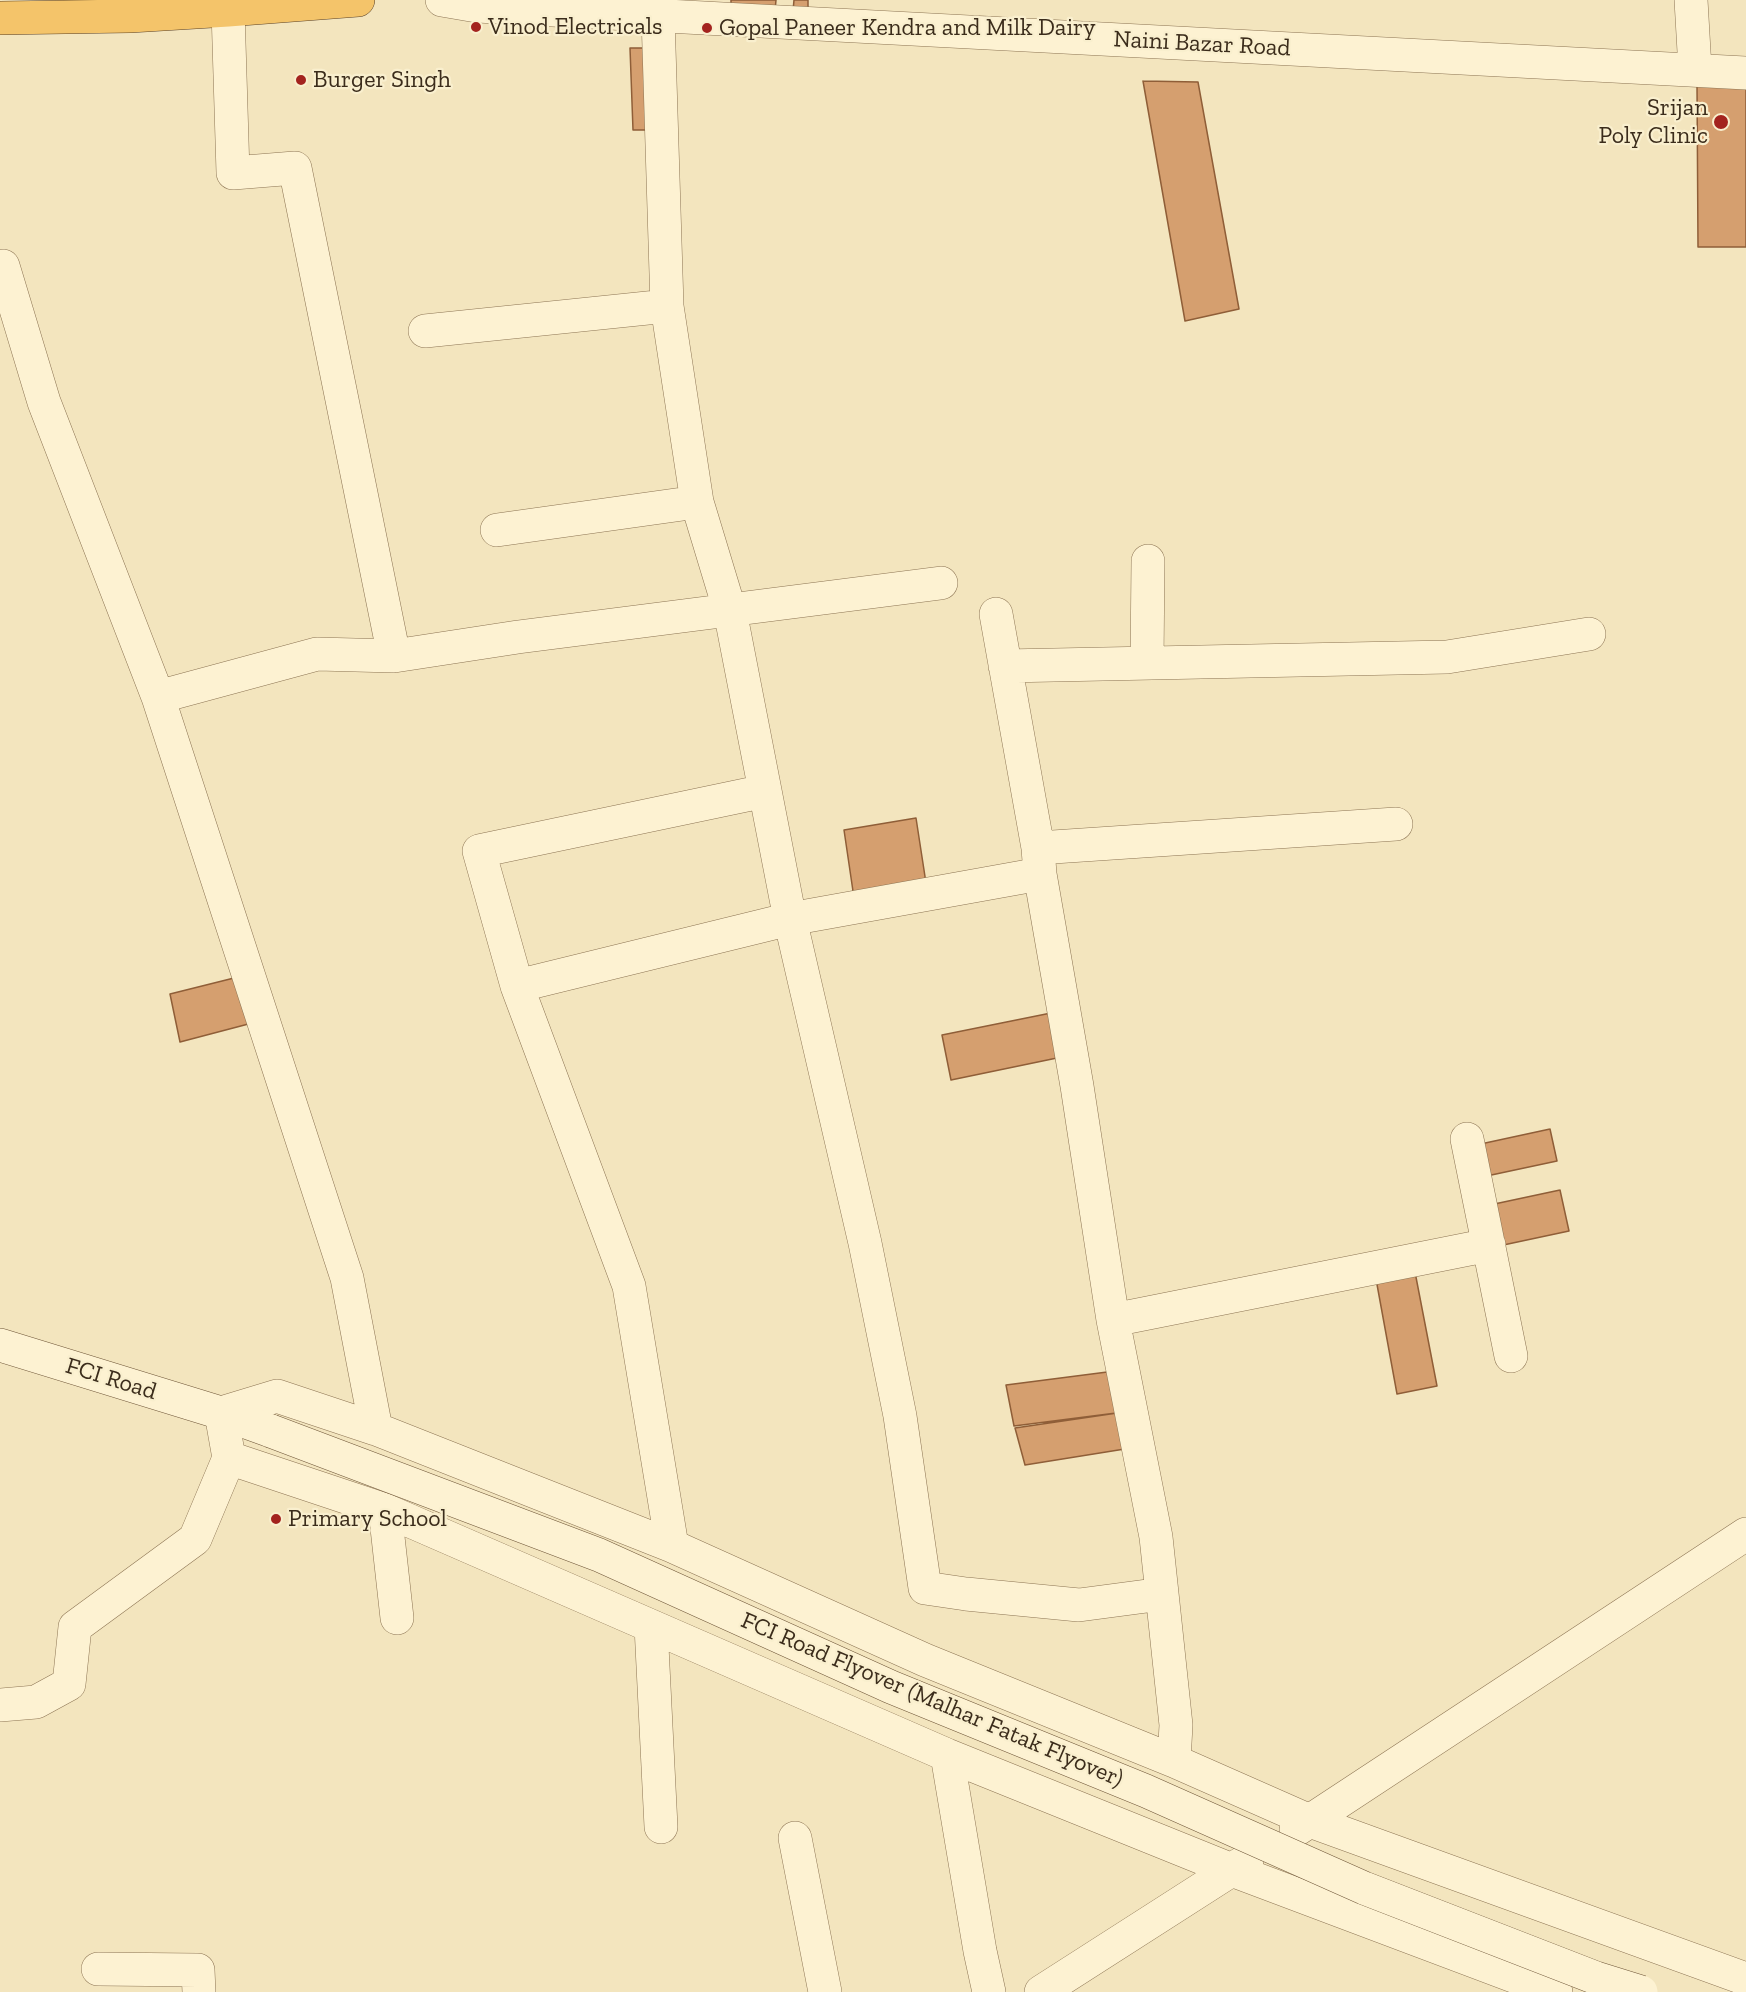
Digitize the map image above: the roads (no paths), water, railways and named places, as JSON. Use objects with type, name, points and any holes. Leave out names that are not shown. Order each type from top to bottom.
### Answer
[{"type":"highway","points":[[0,18],[130,16],[355,0]]},
{"type":"street","name":"Naini Bazar Road","points":[[442,0],[477,6],[1746,73]]},
{"type":"street","points":[[1690,0],[1695,69]]},
{"type":"street","points":[[228,10],[233,173],[295,168],[394,656]]},
{"type":"street","points":[[658,16],[668,306],[697,502],[730,611],[790,919],[870,1266],[900,1416],[925,1588],[1079,1605],[1162,1594]]},
{"type":"street","points":[[3,266],[44,402],[158,697],[347,1278],[376,1429]]},
{"type":"street","points":[[425,332],[668,306]]},
{"type":"street","points":[[497,530],[697,502]]},
{"type":"street","points":[[1147,663],[1148,561]]},
{"type":"street","points":[[158,697],[317,654],[394,656],[518,637],[941,583]]},
{"type":"street","points":[[996,614],[1077,1086],[1113,1320],[1156,1537],[1176,1725],[1174,1761]]},
{"type":"street","points":[[1005,666],[1447,657],[1589,634]]},
{"type":"street","points":[[672,1546],[629,1286],[517,987],[479,851],[765,791]]},
{"type":"street","points":[[517,987],[790,919],[1039,861],[1396,824]]},
{"type":"street","points":[[1467,1139],[1511,1356]]},
{"type":"street","points":[[1113,1320],[1489,1245]]},
{"type":"street","name":"FCI Road","points":[[0,1345],[221,1413]]},
{"type":"street","points":[[0,1705],[36,1702],[69,1684],[75,1626],[195,1539],[229,1458],[221,1413],[277,1396],[376,1429],[672,1546],[925,1660],[1174,1761],[1310,1821],[1746,1979]]},
{"type":"street","name":"FCI Road Flyover (Malhar Fatak Flyover)","points":[[221,1413],[599,1555],[891,1687],[1146,1791],[1364,1888],[1596,1978],[1641,1992]]},
{"type":"street","points":[[229,1458],[385,1510],[947,1755],[1232,1870],[1556,1992]]},
{"type":"street","points":[[385,1510],[397,1618]]},
{"type":"street","points":[[1041,1992],[1310,1821],[1746,1534]]},
{"type":"street","points":[[651,1626],[661,1827]]},
{"type":"street","points":[[947,1755],[989,1992]]},
{"type":"street","points":[[795,1838],[825,1992]]},
{"type":"street","points":[[98,1969],[198,1970],[199,1992]]},
{"type":"place","name":"Vinod Electricals","points":[[476,27]]},
{"type":"place","name":"Gopal Paneer Kendra and Milk Dairy","points":[[707,28]]},
{"type":"place","name":"Burger Singh","points":[[301,80]]},
{"type":"place","name":"Srijan Poly Clinic","points":[[1721,122]]},
{"type":"place","name":"Primary School","points":[[276,1519]]}]
